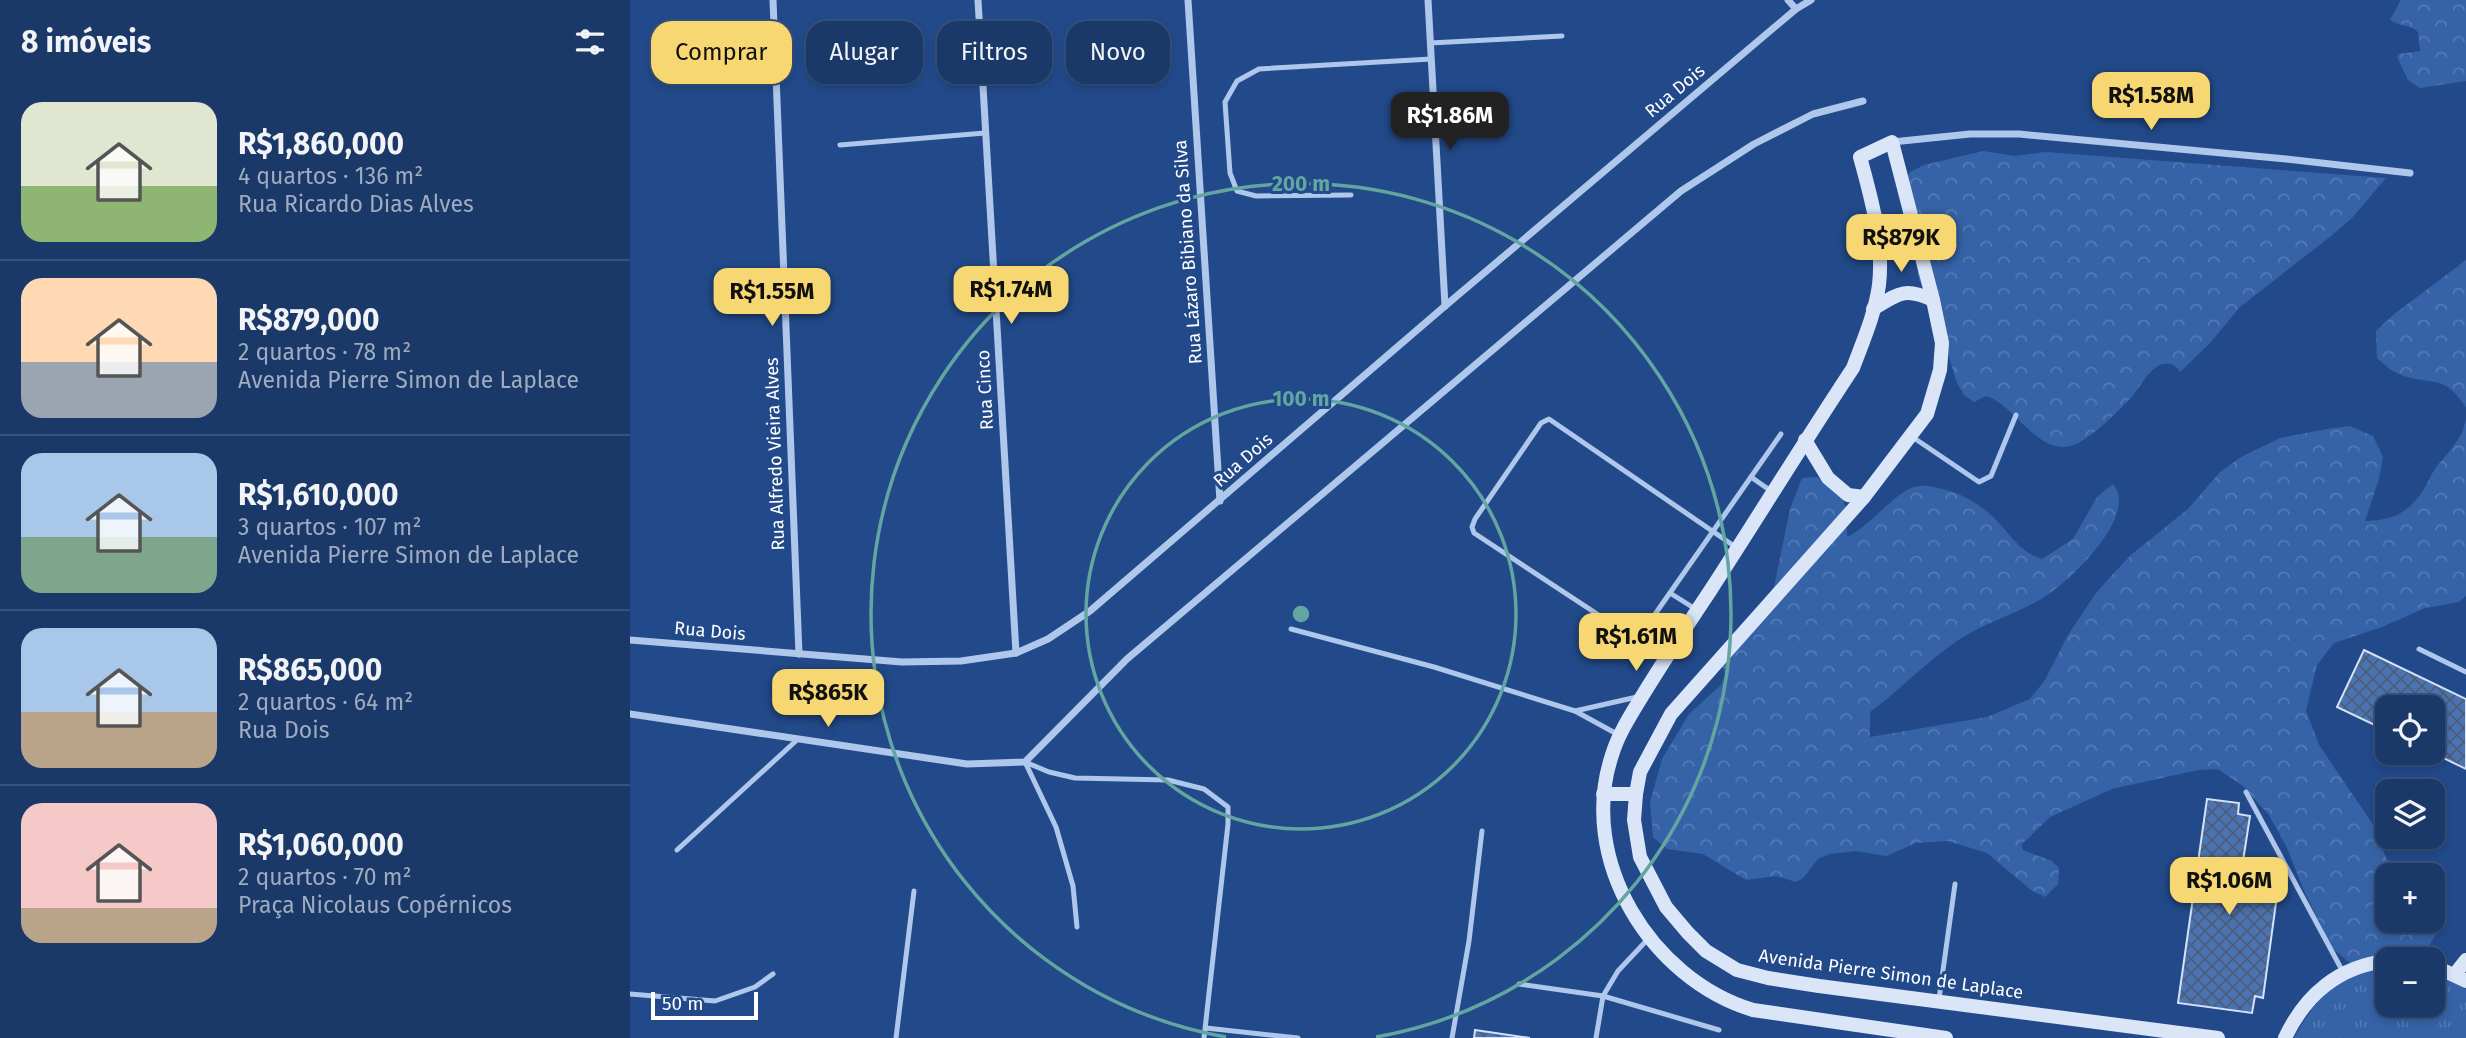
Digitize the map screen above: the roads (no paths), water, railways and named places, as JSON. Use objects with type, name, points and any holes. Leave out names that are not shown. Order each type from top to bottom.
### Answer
[{"type":"street","name":"Rua Alfredo Vieira Alves","points":[[773,0],[799,654]]},
{"type":"street","name":"Rua Cinco","points":[[978,0],[1016,653]]},
{"type":"street","name":"Rua Lázaro Bibiano da Silva","points":[[1188,0],[1220,501]]},
{"type":"street","points":[[1427,0],[1445,306]]},
{"type":"street","points":[[1788,0],[1796,9]]},
{"type":"street","name":"Rua Dois","points":[[630,640],[902,662],[961,661],[1016,653],[1048,639],[1090,611],[1445,306],[1796,9],[1811,0]]},
{"type":"street","points":[[630,714],[967,764],[1025,762],[1127,659],[1681,191],[1754,144],[1813,114],[1863,101]]},
{"type":"street","points":[[1945,1038],[1888,1034],[1854,1023],[1753,1010],[1732,1003],[1687,976],[1649,938],[1621,890],[1602,827],[1603,794],[1612,754],[1620,736],[1665,658],[1853,368],[1879,284],[1878,239],[1872,200],[1860,157],[1892,142],[1970,134],[2019,134],[2410,173]]},
{"type":"street","name":"Avenida Pierre Simon de Laplace","points":[[1892,142],[1942,343],[1940,370],[1927,414],[1864,497],[1671,714],[1640,772],[1634,820],[1640,858],[1666,907],[1706,951],[1737,970],[1768,978],[2218,1038]]},
{"type":"street","points":[[1873,309],[1902,292],[1914,291],[1933,300]]},
{"type":"street","points":[[1805,440],[1828,478],[1848,495],[1864,497]]},
{"type":"street","points":[[1603,794],[1636,794]]},
{"type":"street","points":[[2460,977],[2466,960]]},
{"type":"street","points":[[2285,1038],[2295,1016],[2316,991],[2343,972],[2375,962]]},
{"type":"lane","points":[[1430,43],[1563,36]]},
{"type":"lane","points":[[1351,195],[1256,196],[1237,191],[1230,173],[1225,102],[1237,81],[1259,69],[1431,59]]},
{"type":"lane","points":[[841,145],[985,133]]},
{"type":"lane","points":[[1911,436],[1979,482],[1991,476],[2016,415]]},
{"type":"lane","points":[[1665,658],[1474,533],[1472,527],[1475,519],[1541,423],[1549,419],[1737,548]]},
{"type":"lane","points":[[1637,640],[1781,434]]},
{"type":"lane","points":[[1751,477],[1772,492]]},
{"type":"lane","points":[[1670,593],[1697,610]]},
{"type":"lane","points":[[1291,629],[1434,667],[1575,711],[1620,736]]},
{"type":"lane","points":[[2419,649],[2466,672]]},
{"type":"lane","points":[[1575,711],[1643,696]]},
{"type":"lane","points":[[677,850],[798,739]]},
{"type":"lane","points":[[1025,762],[1056,827],[1073,886],[1077,927]]},
{"type":"lane","points":[[1025,762],[1049,772],[1075,778],[1168,780],[1204,789],[1228,807],[1204,1038]]},
{"type":"lane","points":[[2246,792],[2343,972]]},
{"type":"lane","points":[[1452,1038],[1469,941],[1482,831]]},
{"type":"lane","points":[[1938,1002],[1955,884]]},
{"type":"lane","points":[[895,1038],[914,891]]},
{"type":"lane","points":[[1596,1038],[1602,996],[1618,971],[1649,938]]},
{"type":"lane","points":[[630,994],[715,1000],[755,987],[773,974]]},
{"type":"lane","points":[[1519,984],[1602,996],[1719,1030]]},
{"type":"lane","points":[[1206,1028],[1298,1038]]}]
